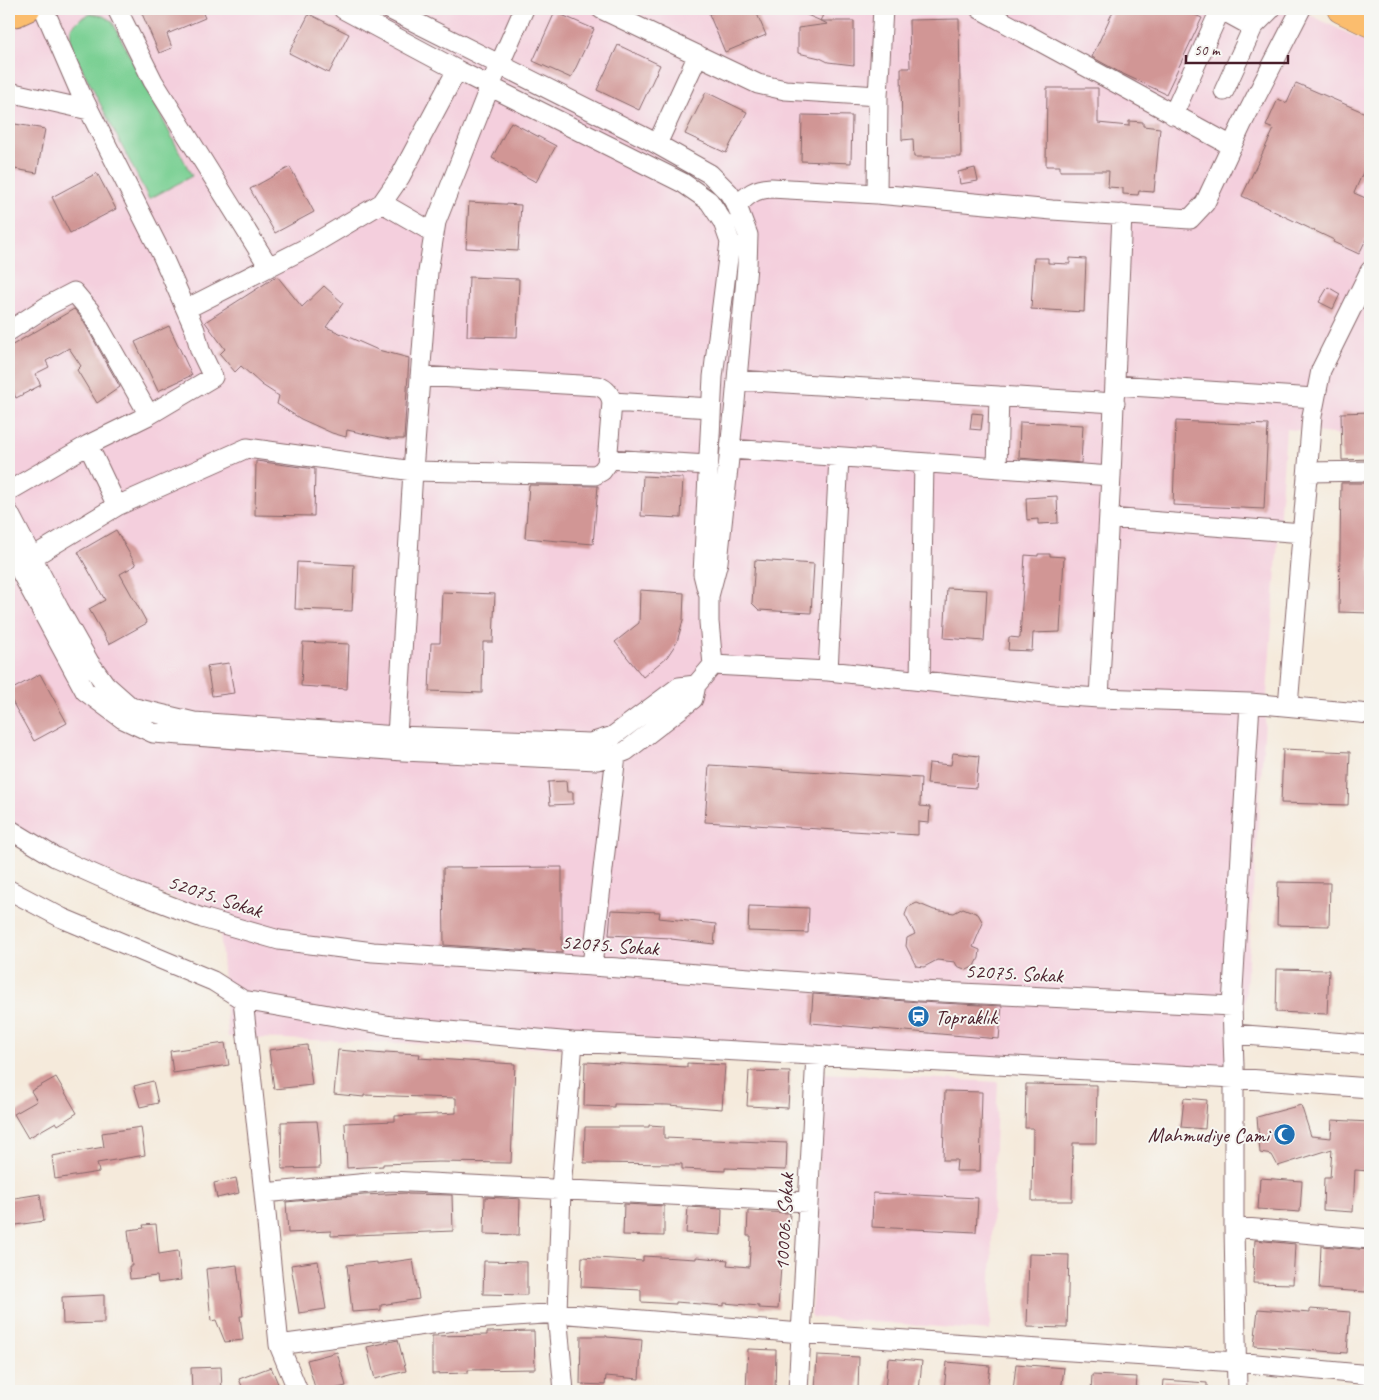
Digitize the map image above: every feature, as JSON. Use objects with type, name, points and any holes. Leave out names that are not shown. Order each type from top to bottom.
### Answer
[{"type":"highway","points":[[1341,9],[1370,23]]},
{"type":"main road","points":[[9,15],[28,9]]},
{"type":"street","points":[[9,491],[88,446],[149,415],[213,377],[200,350],[195,330],[162,255],[80,92],[44,9]]},
{"type":"street","points":[[117,9],[153,81],[269,267]]},
{"type":"street","points":[[343,9],[457,70],[683,183],[709,200],[723,222],[730,242],[713,377],[711,408],[703,574],[709,596]]},
{"type":"street","points":[[9,550],[85,691],[123,719],[153,733],[403,751],[597,760],[616,756],[635,745],[693,700],[696,685],[713,665],[709,622],[709,596],[718,562],[747,266],[748,235],[737,206],[729,193],[710,174],[658,144],[389,9]]},
{"type":"street","points":[[397,736],[413,471],[428,272],[434,233],[436,222],[490,86],[524,9]]},
{"type":"street","points":[[601,9],[758,84],[785,90],[878,96]]},
{"type":"street","points":[[877,194],[878,96],[884,9]]},
{"type":"street","points":[[980,9],[1232,146]]},
{"type":"street","points":[[1173,114],[1220,9],[1253,27]]},
{"type":"street","points":[[1224,91],[1253,27],[1271,9]]},
{"type":"street","points":[[737,206],[747,196],[759,189],[765,188],[877,194],[1052,210],[1190,219],[1205,203],[1300,9]]},
{"type":"street","points":[[658,144],[698,56]]},
{"type":"street","points":[[186,309],[308,247],[382,202],[400,178],[457,70]]},
{"type":"street","points":[[9,92],[89,110]]},
{"type":"street","points":[[382,202],[434,233]]},
{"type":"street","points":[[1099,698],[1115,394],[1122,214]]},
{"type":"street","points":[[1288,706],[1315,398],[1321,370],[1370,271]]},
{"type":"street","points":[[9,331],[74,292],[90,311],[149,415]]},
{"type":"street","points":[[31,558],[117,506],[247,448],[413,471],[595,475],[605,468],[608,459],[612,402],[609,394],[598,386],[420,376]]},
{"type":"street","points":[[737,380],[999,396],[1115,394],[1315,398]]},
{"type":"street","points":[[997,468],[999,396]]},
{"type":"street","points":[[612,402],[711,408]]},
{"type":"street","points":[[88,446],[117,506]]},
{"type":"street","points":[[730,450],[1111,476]]},
{"type":"street","points":[[828,671],[839,457]]},
{"type":"street","points":[[608,459],[708,465]]},
{"type":"street","points":[[920,680],[924,463]]},
{"type":"street","points":[[1308,472],[1370,471]]},
{"type":"street","points":[[9,513],[31,558],[89,662],[105,684],[131,707],[194,722],[397,736],[590,743],[613,736],[679,688],[696,685]]},
{"type":"street","points":[[1109,518],[1303,533]]},
{"type":"street","points":[[713,665],[828,671],[1054,695],[1250,703],[1370,714]]},
{"type":"street","points":[[1237,1391],[1232,1006],[1250,703]]},
{"type":"street","points":[[592,966],[616,756]]},
{"type":"street","name":"52075. Sokak","points":[[9,829],[55,857],[134,892],[202,918],[279,940],[373,952],[592,966],[920,991],[1232,1006]]},
{"type":"street","points":[[9,890],[62,918],[213,981],[243,1000],[392,1026],[573,1042],[1234,1078],[1370,1088]]},
{"type":"street","points":[[243,1000],[279,1345],[298,1391]]},
{"type":"street","points":[[1233,1034],[1370,1044]]},
{"type":"street","points":[[564,1391],[557,1313],[561,1189],[573,1042]]},
{"type":"street","name":"10006. Sokak","points":[[798,1391],[816,1054]]},
{"type":"street","points":[[264,1192],[390,1181],[808,1202]]},
{"type":"street","points":[[1234,1227],[1370,1239]]},
{"type":"street","points":[[279,1345],[461,1320],[557,1313],[801,1333],[1236,1362],[1370,1374]]},
{"type":"shaded area","points":[[9,9],[1298,9],[1370,44],[1370,438],[1286,429],[1240,1072],[228,1037],[219,917],[9,832]]},
{"type":"shaded area","points":[[821,1073],[998,1082],[993,1186],[990,1331],[811,1317]]},
{"type":"green space","points":[[91,14],[103,16],[112,21],[192,176],[149,199],[70,45],[71,28],[81,18]]},
{"type":"building","points":[[140,9],[201,9],[205,18],[167,34],[172,48],[159,53]]},
{"type":"building","points":[[722,9],[755,9],[766,35],[725,52],[709,14]]},
{"type":"building","points":[[793,9],[826,9],[820,21]]},
{"type":"building","points":[[1114,9],[1181,9],[1202,18],[1166,94],[1092,57]]},
{"type":"building","points":[[555,12],[594,29],[571,78],[533,61]]},
{"type":"building","points":[[309,14],[349,34],[329,73],[289,53]]},
{"type":"building","points":[[959,19],[961,157],[914,157],[913,139],[902,140],[901,68],[910,68],[909,20]]},
{"type":"building","points":[[821,21],[854,21],[854,65],[828,62],[820,58],[798,53],[798,28],[828,24]]},
{"type":"building","points":[[618,45],[660,65],[639,110],[597,90]]},
{"type":"building","points":[[1296,83],[1370,115],[1370,156],[1354,193],[1370,200],[1370,231],[1359,254],[1242,196],[1274,129],[1266,126],[1278,99],[1287,103]]},
{"type":"building","points":[[1047,88],[1098,88],[1098,123],[1129,126],[1129,121],[1143,122],[1143,126],[1160,128],[1154,192],[1139,191],[1138,195],[1123,194],[1123,188],[1108,187],[1109,171],[1060,171],[1060,166],[1046,166]]},
{"type":"building","points":[[706,92],[747,112],[726,153],[685,134]]},
{"type":"building","points":[[802,115],[852,116],[851,163],[801,161]]},
{"type":"building","points":[[511,122],[556,146],[536,182],[492,158]]},
{"type":"building","points":[[9,123],[45,129],[37,173],[9,168]]},
{"type":"building","points":[[290,167],[314,212],[275,233],[250,189]]},
{"type":"building","points":[[975,168],[978,181],[960,184],[958,172]]},
{"type":"building","points":[[97,173],[116,209],[70,233],[52,197]]},
{"type":"building","points":[[469,202],[521,205],[518,251],[466,248]]},
{"type":"building","points":[[1034,258],[1048,258],[1048,263],[1070,264],[1070,258],[1086,259],[1084,312],[1031,309]]},
{"type":"building","points":[[277,276],[302,307],[324,286],[343,303],[326,327],[378,350],[409,358],[404,439],[390,439],[347,430],[346,437],[301,419],[277,404],[279,396],[262,385],[241,366],[235,372],[220,354],[225,349],[205,322]]},
{"type":"building","points":[[469,277],[519,279],[517,337],[467,336]]},
{"type":"building","points":[[1328,287],[1340,294],[1333,309],[1319,302]]},
{"type":"building","points":[[74,309],[81,317],[120,387],[97,403],[77,370],[81,366],[69,348],[46,361],[49,367],[35,374],[41,385],[16,398],[9,384],[9,347]]},
{"type":"building","points":[[169,326],[192,375],[158,391],[135,342]]},
{"type":"building","points":[[1370,412],[1370,459],[1342,460],[1341,413]]},
{"type":"building","points":[[972,413],[983,414],[981,430],[970,429]]},
{"type":"building","points":[[1176,421],[1268,425],[1264,509],[1173,505]]},
{"type":"building","points":[[1020,422],[1083,425],[1081,463],[1019,458]]},
{"type":"building","points":[[256,461],[315,469],[314,516],[255,515]]},
{"type":"building","points":[[643,476],[683,478],[681,518],[641,516]]},
{"type":"building","points":[[1341,483],[1370,483],[1370,613],[1339,612]]},
{"type":"building","points":[[529,485],[598,486],[593,544],[525,538]]},
{"type":"building","points":[[1057,496],[1058,523],[1038,524],[1038,519],[1027,520],[1026,498]]},
{"type":"building","points":[[116,530],[136,565],[120,574],[147,623],[109,644],[89,609],[105,600],[78,552]]},
{"type":"building","points":[[1038,554],[1064,557],[1060,632],[1033,633],[1032,651],[1008,650],[1009,637],[1020,638],[1025,555],[1038,556]]},
{"type":"building","points":[[755,560],[814,564],[811,613],[759,610],[752,603]]},
{"type":"building","points":[[297,562],[354,565],[352,611],[295,609]]},
{"type":"building","points":[[947,588],[987,590],[984,641],[944,638]]},
{"type":"building","points":[[640,590],[684,593],[683,620],[677,642],[667,657],[643,677],[615,642],[639,623]]},
{"type":"building","points":[[442,592],[495,594],[493,642],[483,642],[482,693],[429,691],[431,643],[440,643]]},
{"type":"building","points":[[303,642],[349,644],[347,689],[301,686]]},
{"type":"building","points":[[229,663],[234,693],[212,696],[207,666]]},
{"type":"building","points":[[40,674],[67,723],[34,741],[9,696],[9,691]]},
{"type":"building","points":[[1283,749],[1350,752],[1348,805],[1281,803]]},
{"type":"building","points":[[953,753],[979,756],[976,788],[927,784],[929,763],[951,765]]},
{"type":"building","points":[[709,765],[921,778],[920,806],[930,807],[929,823],[918,822],[918,835],[705,822]]},
{"type":"building","points":[[566,781],[567,792],[573,792],[573,804],[550,805],[548,782]]},
{"type":"building","points":[[562,867],[562,953],[444,945],[443,868]]},
{"type":"building","points":[[1278,882],[1330,883],[1329,926],[1277,925]]},
{"type":"building","points":[[917,903],[934,910],[954,913],[963,908],[978,914],[983,923],[973,947],[980,950],[975,966],[967,970],[957,966],[955,962],[937,960],[924,967],[916,966],[906,946],[907,938],[915,934],[905,915],[908,907]]},
{"type":"building","points":[[749,906],[809,908],[808,933],[748,931]]},
{"type":"building","points":[[611,910],[660,912],[659,918],[716,924],[714,944],[671,938],[609,935]]},
{"type":"building","points":[[1277,969],[1329,970],[1327,1014],[1276,1012]]},
{"type":"building","name":"Topraklık","points":[[813,994],[1002,1006],[999,1039],[811,1023]]},
{"type":"building","points":[[225,1043],[229,1065],[173,1073],[170,1051]]},
{"type":"building","points":[[307,1045],[312,1085],[274,1089],[269,1050]]},
{"type":"building","points":[[338,1050],[385,1054],[385,1052],[420,1054],[419,1058],[515,1064],[511,1163],[438,1162],[383,1164],[383,1166],[347,1168],[345,1123],[395,1121],[395,1116],[456,1113],[456,1098],[364,1095],[364,1097],[334,1094]]},
{"type":"building","points":[[585,1062],[687,1067],[687,1063],[725,1065],[722,1109],[668,1105],[614,1104],[614,1107],[584,1106]]},
{"type":"building","points":[[749,1071],[790,1072],[788,1108],[747,1106]]},
{"type":"building","points":[[56,1077],[77,1113],[58,1125],[56,1122],[28,1138],[14,1114],[37,1101],[31,1091]]},
{"type":"building","points":[[153,1081],[158,1103],[140,1107],[134,1086]]},
{"type":"building","points":[[1026,1084],[1097,1085],[1096,1143],[1073,1143],[1072,1201],[1032,1201],[1033,1128],[1025,1128]]},
{"type":"building","points":[[945,1091],[982,1092],[980,1171],[956,1171],[957,1160],[943,1160]]},
{"type":"building","points":[[1184,1098],[1207,1100],[1205,1129],[1181,1127]]},
{"type":"building","points":[[1301,1105],[1311,1136],[1331,1138],[1332,1120],[1370,1122],[1370,1171],[1355,1170],[1353,1212],[1323,1210],[1324,1178],[1330,1178],[1332,1149],[1278,1166],[1272,1155],[1260,1153],[1257,1117]]},
{"type":"building","points":[[317,1121],[320,1168],[282,1169],[281,1122]]},
{"type":"building","points":[[649,1125],[664,1126],[664,1138],[787,1143],[786,1170],[725,1168],[725,1171],[682,1169],[682,1164],[584,1163],[585,1127],[649,1127]]},
{"type":"building","points":[[141,1127],[145,1155],[97,1163],[99,1172],[55,1179],[52,1156],[104,1147],[102,1133]]},
{"type":"building","points":[[236,1178],[239,1193],[217,1198],[214,1183]]},
{"type":"building","points":[[1260,1178],[1302,1181],[1300,1212],[1258,1209]]},
{"type":"building","points":[[406,1193],[452,1195],[453,1231],[331,1236],[331,1231],[288,1233],[286,1202]]},
{"type":"building","points":[[873,1193],[978,1198],[976,1232],[872,1227]]},
{"type":"building","points":[[40,1194],[44,1221],[9,1226],[9,1199]]},
{"type":"building","points":[[485,1197],[520,1199],[519,1235],[484,1234]]},
{"type":"building","points":[[624,1204],[664,1206],[664,1236],[623,1235]]},
{"type":"building","points":[[688,1207],[722,1209],[721,1235],[686,1233]]},
{"type":"building","points":[[748,1211],[790,1213],[787,1253],[782,1252],[778,1309],[724,1303],[724,1306],[676,1302],[676,1304],[641,1302],[641,1290],[581,1287],[582,1257],[643,1261],[643,1256],[696,1259],[696,1257],[728,1260],[727,1265],[749,1267],[751,1236],[747,1236]]},
{"type":"building","points":[[156,1224],[159,1254],[178,1251],[181,1280],[158,1283],[157,1276],[130,1279],[129,1266],[132,1266],[128,1230],[144,1228],[143,1225]]},
{"type":"building","points":[[1255,1240],[1295,1244],[1293,1284],[1253,1283]]},
{"type":"building","points":[[1321,1246],[1369,1250],[1366,1292],[1319,1289]]},
{"type":"building","points":[[1029,1254],[1069,1255],[1067,1328],[1027,1327]]},
{"type":"building","points":[[413,1259],[419,1299],[381,1305],[381,1310],[352,1312],[347,1265],[377,1262],[377,1264]]},
{"type":"building","points":[[318,1261],[326,1309],[299,1313],[291,1265]]},
{"type":"building","points":[[484,1261],[527,1262],[527,1295],[483,1294]]},
{"type":"building","points":[[237,1265],[243,1316],[240,1316],[243,1340],[225,1342],[216,1320],[211,1321],[206,1269]]},
{"type":"building","points":[[104,1295],[104,1323],[63,1324],[62,1297]]},
{"type":"building","points":[[1258,1309],[1310,1313],[1310,1309],[1350,1312],[1347,1353],[1254,1346]]},
{"type":"building","points":[[534,1331],[535,1369],[468,1370],[468,1373],[432,1374],[432,1336],[487,1335],[487,1332]]},
{"type":"building","points":[[581,1336],[607,1336],[642,1340],[639,1379],[606,1376],[605,1385],[580,1384]]},
{"type":"building","points":[[398,1340],[406,1371],[375,1379],[367,1347]]},
{"type":"building","points":[[748,1349],[776,1350],[775,1391],[746,1390]]},
{"type":"building","points":[[337,1352],[346,1386],[326,1391],[316,1391],[307,1360]]},
{"type":"building","points":[[817,1355],[859,1357],[858,1391],[815,1391]]},
{"type":"building","points":[[888,1358],[922,1361],[919,1391],[885,1391]]},
{"type":"building","points":[[947,1362],[990,1366],[987,1391],[944,1390]]},
{"type":"building","points":[[1016,1364],[1064,1368],[1061,1391],[1013,1391]]},
{"type":"building","points":[[221,1367],[222,1391],[192,1391],[191,1368]]},
{"type":"building","points":[[271,1367],[281,1391],[244,1391],[239,1379]]},
{"type":"building","points":[[1092,1375],[1137,1377],[1136,1391],[1091,1391]]},
{"type":"building","points":[[1164,1380],[1207,1383],[1207,1391],[1163,1391]]},
{"type":"place","name":"Topraklık","points":[[919,1017]]},
{"type":"place","name":"Mahmudiye Cami","points":[[1285,1135]]}]
